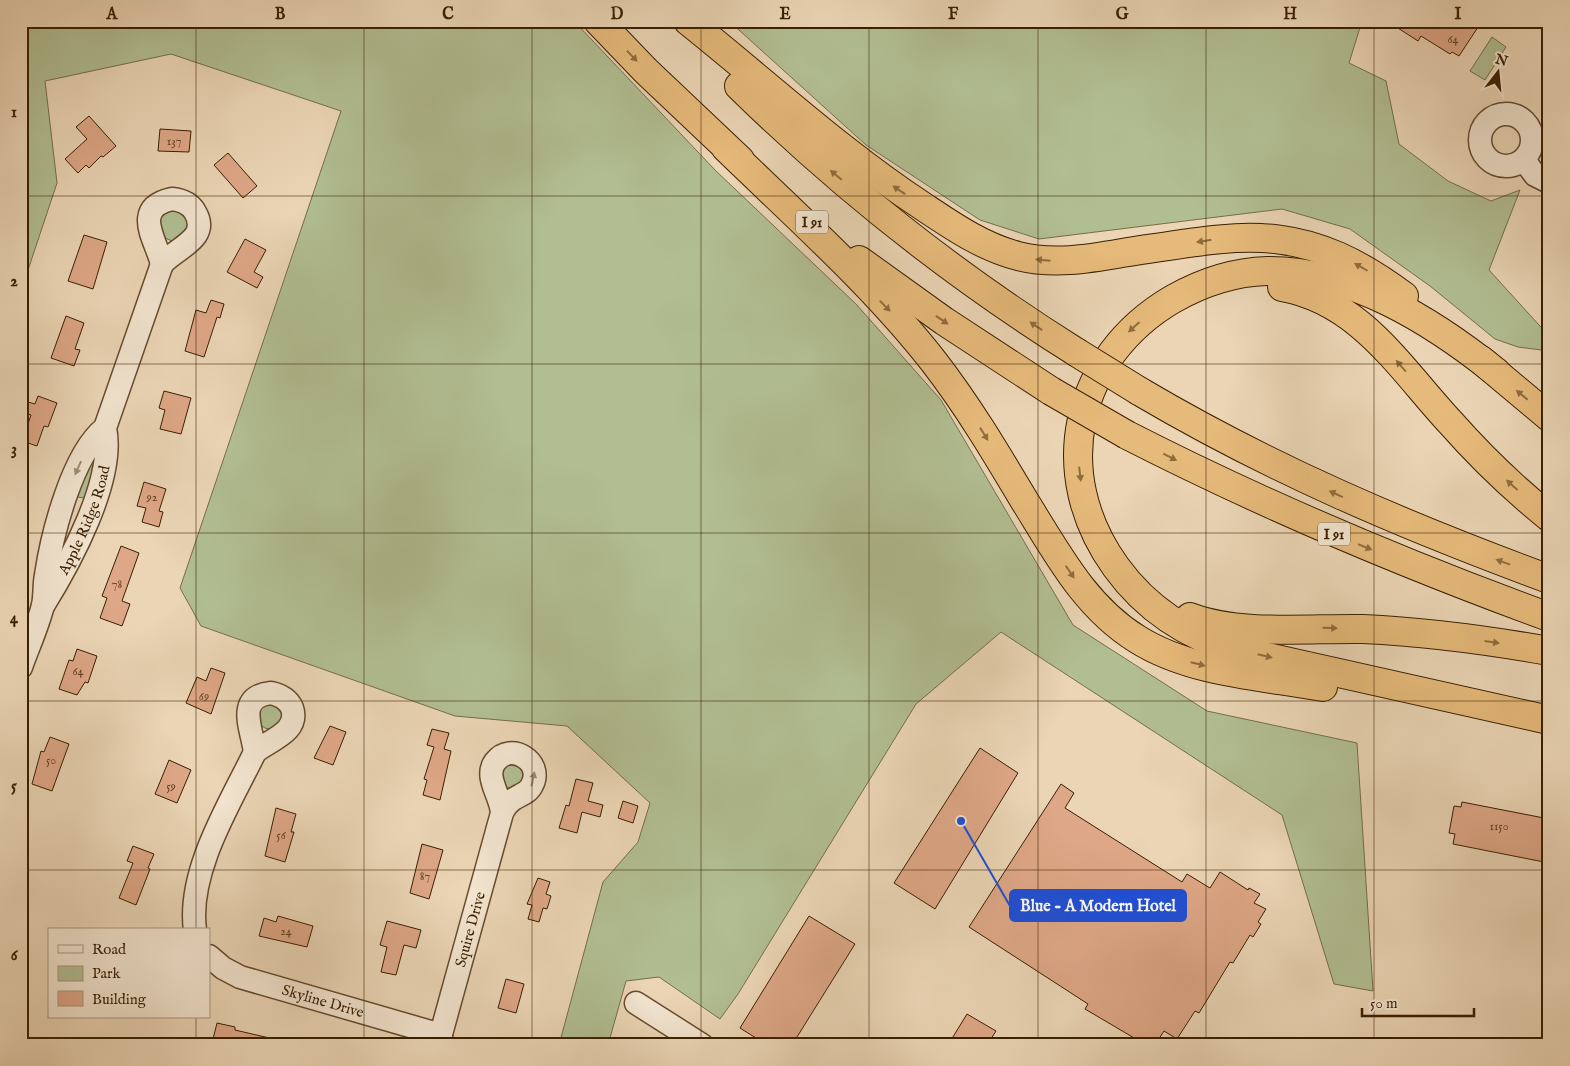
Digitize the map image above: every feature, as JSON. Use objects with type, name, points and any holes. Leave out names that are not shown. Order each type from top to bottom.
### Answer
[{"type":"highway","name":"I 91","points":[[598,21],[726,148],[805,216],[891,284],[1051,391],[1127,435],[1204,474],[1321,528],[1409,564],[1549,617]]},
{"type":"highway","name":"I 91","points":[[675,21],[754,101],[878,210],[964,276],[1076,352],[1216,436],[1314,485],[1415,528],[1549,579]]},
{"type":"highway","points":[[688,21],[857,161],[927,209],[984,244],[1018,256],[1058,261],[1234,237],[1263,236],[1294,240],[1340,256],[1380,279],[1414,304],[1549,417]]},
{"type":"highway","points":[[726,148],[863,283],[918,343],[975,419],[1078,584],[1097,608],[1126,632],[1164,653],[1206,666],[1549,727]]},
{"type":"highway","points":[[1496,372],[1462,346],[1410,314],[1370,294],[1320,278],[1282,272],[1240,274],[1205,283],[1174,299],[1142,320],[1116,346],[1098,373],[1083,414],[1079,446],[1080,475],[1086,505],[1102,544],[1123,576],[1144,599],[1170,620],[1210,641],[1240,651],[1549,720]]},
{"type":"highway","points":[[1174,299],[1217,286],[1254,283],[1298,290],[1338,307],[1371,333],[1486,460],[1549,517]]},
{"type":"highway","points":[[1102,544],[1125,574],[1149,595],[1175,610],[1215,625],[1243,628],[1411,632],[1475,639],[1549,651]]},
{"type":"street","points":[[1524,160],[1535,175],[1549,182]]},
{"type":"street","name":"Apple Ridge Road","points":[[21,667],[43,606],[50,551],[64,502],[90,444],[105,428],[162,264]]},
{"type":"street","name":"Apple Ridge Road","points":[[43,606],[64,573],[82,536],[91,511],[103,468],[105,428]]},
{"type":"street","points":[[64,502],[91,511]]},
{"type":"street","points":[[194,928],[194,900],[199,872],[255,752]]},
{"type":"street","name":"Squire Drive","points":[[439,1040],[502,813]]},
{"type":"street","name":"Skyline Drive","points":[[210,957],[223,968],[240,977],[439,1040]]},
{"type":"street","points":[[636,1003],[702,1045]]},
{"type":"green space","points":[[21,21],[574,21],[715,170],[856,304],[941,400],[1073,625],[1207,711],[1357,743],[1373,991],[1334,984],[1282,815],[1001,632],[916,704],[738,994],[720,1019],[659,977],[626,981],[608,1045],[559,1045],[603,882],[638,842],[650,803],[567,726],[455,716],[201,626],[180,588],[341,111],[171,54],[45,81],[57,183],[21,291]]},
{"type":"green space","points":[[729,21],[1362,21],[1349,63],[1386,81],[1399,144],[1448,181],[1491,201],[1520,190],[1489,270],[1549,336],[1549,351],[1518,347],[1495,339],[1430,286],[1350,229],[1282,209],[1039,239],[980,220],[866,145]]},
{"type":"green space","points":[[1492,37],[1506,47],[1485,80],[1470,71]]},
{"type":"green space","points":[[173,208],[187,215],[189,231],[172,241],[163,237],[158,222],[163,213]]},
{"type":"green space","points":[[97,443],[89,493],[84,498],[77,497]]},
{"type":"green space","points":[[270,703],[279,707],[283,716],[279,725],[270,729],[261,725],[257,716],[261,707]]},
{"type":"green space","points":[[519,763],[526,778],[512,789],[503,786],[500,768],[503,765]]},
{"type":"building","points":[[1387,21],[1482,21],[1459,56],[1452,52],[1450,54],[1421,36],[1418,41]]},
{"type":"building","points":[[89,116],[116,146],[103,157],[101,156],[89,168],[86,165],[78,173],[65,159],[87,139],[76,127]]},
{"type":"building","points":[[160,129],[191,131],[189,152],[158,151]]},
{"type":"building","points":[[228,153],[257,186],[243,198],[214,165]]},
{"type":"building","points":[[84,235],[107,242],[93,289],[68,281]]},
{"type":"building","points":[[245,239],[266,250],[254,272],[263,277],[257,288],[227,272]]},
{"type":"building","points":[[211,300],[224,304],[220,318],[217,317],[204,357],[185,351],[196,310],[206,313]]},
{"type":"building","points":[[66,316],[84,323],[75,349],[80,350],[74,366],[51,358]]},
{"type":"building","points":[[164,391],[191,398],[181,434],[160,429],[165,410],[159,408]]},
{"type":"building","points":[[38,396],[57,403],[48,427],[44,426],[37,446],[22,441],[31,415],[24,413],[28,402],[35,404]]},
{"type":"building","points":[[144,482],[166,489],[159,511],[163,512],[159,527],[142,522],[146,508],[137,506]]},
{"type":"building","points":[[121,546],[139,553],[122,601],[130,604],[122,626],[100,618],[107,598],[102,596]]},
{"type":"building","points":[[77,649],[97,656],[88,683],[85,682],[77,695],[59,689],[69,660],[73,661]]},
{"type":"building","points":[[211,668],[225,673],[211,714],[186,703],[197,677],[206,681]]},
{"type":"building","points":[[330,726],[346,732],[333,765],[314,758]]},
{"type":"building","points":[[432,729],[449,733],[444,749],[451,751],[440,800],[423,795],[427,780],[424,779],[434,747],[427,745]]},
{"type":"building","points":[[50,737],[69,744],[52,791],[32,784],[41,751],[44,752]]},
{"type":"building","points":[[980,748],[1018,773],[935,909],[894,883]]},
{"type":"building","points":[[169,760],[191,770],[177,803],[155,794]]},
{"type":"building","points":[[576,779],[593,783],[588,801],[603,805],[600,817],[582,812],[577,833],[559,828],[566,805],[569,806]]},
{"type":"building","points":[[1061,784],[1074,793],[1065,808],[1182,882],[1187,874],[1210,888],[1220,872],[1248,890],[1249,888],[1260,894],[1254,903],[1266,909],[1258,922],[1261,924],[1253,937],[1250,935],[1233,963],[1230,962],[1199,1013],[1195,1011],[1177,1039],[1164,1031],[1155,1045],[1146,1045],[1085,1009],[1088,1004],[969,927]]},
{"type":"building","points":[[623,801],[638,806],[633,823],[618,818]]},
{"type":"building","points":[[1462,802],[1549,819],[1549,863],[1453,844],[1455,834],[1449,833],[1454,806],[1461,807]]},
{"type":"building","points":[[276,808],[296,814],[291,832],[294,832],[285,862],[265,856]]},
{"type":"building","points":[[422,844],[443,850],[429,899],[410,893]]},
{"type":"building","points":[[133,846],[154,854],[136,905],[119,898],[133,863],[127,861]]},
{"type":"building","points":[[538,878],[550,882],[546,894],[551,896],[547,909],[543,908],[539,922],[528,919],[532,905],[527,904]]},
{"type":"building","points":[[278,916],[313,926],[307,947],[259,936],[264,918],[276,922]]},
{"type":"building","points":[[809,916],[855,944],[792,1045],[767,1045],[740,1028]]},
{"type":"building","points":[[387,921],[421,930],[416,948],[404,945],[396,975],[381,972],[387,947],[380,945]]},
{"type":"building","points":[[506,979],[524,984],[516,1013],[498,1008]]},
{"type":"building","points":[[967,1014],[996,1031],[987,1045],[948,1045]]},
{"type":"building","points":[[217,1023],[235,1027],[235,1030],[278,1040],[278,1045],[237,1045],[213,1039]]},
{"type":"place","name":"Blue - A Modern Hotel","points":[[961,821]]}]
